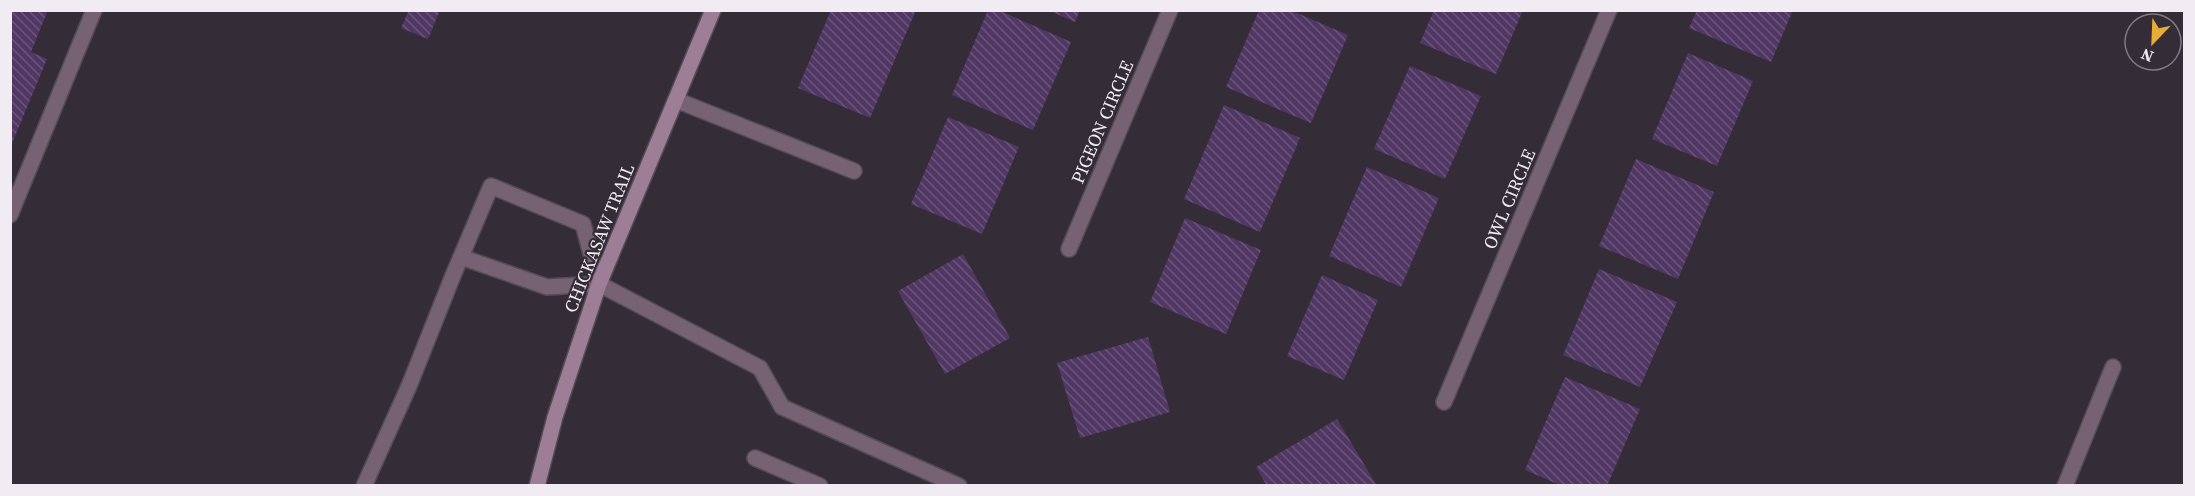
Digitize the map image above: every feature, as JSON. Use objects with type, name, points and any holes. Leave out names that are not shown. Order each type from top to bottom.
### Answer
[{"type":"street","points":[[10,215],[94,10]]},
{"type":"street","name":"CHICKASAW TRAIL","points":[[537,486],[555,417],[599,284],[713,10]]},
{"type":"street","name":"PIGEON CIRCLE","points":[[1069,249],[1170,10]]},
{"type":"street","name":"OWL CIRCLE","points":[[1444,402],[1610,10]]},
{"type":"street","points":[[676,100],[854,171]]},
{"type":"street","points":[[364,486],[409,386],[491,186],[583,224],[599,284]]},
{"type":"street","points":[[461,257],[548,287],[599,284],[760,368],[782,407],[959,486]]},
{"type":"street","points":[[2064,486],[2113,367]]},
{"type":"street","points":[[755,458],[820,486]]},
{"type":"building","points":[[10,10],[48,10],[31,52],[47,59],[11,146]]},
{"type":"building","points":[[409,10],[440,10],[428,39],[401,28]]},
{"type":"building","points":[[831,10],[916,10],[870,118],[798,88]]},
{"type":"building","points":[[988,10],[998,10],[1071,42],[1033,130],[952,95]]},
{"type":"building","points":[[1048,10],[1080,10],[1075,22]]},
{"type":"building","points":[[1259,10],[1290,10],[1348,35],[1311,123],[1226,87]]},
{"type":"building","points":[[1434,10],[1523,10],[1496,74],[1420,43]]},
{"type":"building","points":[[1697,10],[1793,10],[1771,62],[1689,28]]},
{"type":"building","points":[[1688,53],[1753,81],[1717,166],[1652,139]]},
{"type":"building","points":[[1410,66],[1481,96],[1445,179],[1374,149]]},
{"type":"building","points":[[1224,105],[1300,138],[1260,232],[1184,199]]},
{"type":"building","points":[[948,117],[1019,147],[982,234],[911,204]]},
{"type":"building","points":[[1636,159],[1714,192],[1678,279],[1599,246]]},
{"type":"building","points":[[1367,167],[1439,198],[1401,287],[1329,256]]},
{"type":"building","points":[[1185,218],[1261,250],[1226,334],[1150,302]]},
{"type":"building","points":[[963,254],[1010,338],[945,374],[898,291]]},
{"type":"building","points":[[1599,269],[1677,302],[1640,387],[1563,355]]},
{"type":"building","points":[[1322,275],[1378,300],[1344,380],[1287,356]]},
{"type":"building","points":[[1148,337],[1170,412],[1080,438],[1057,363]]},
{"type":"building","points":[[1565,377],[1640,409],[1607,486],[1562,486],[1525,470]]},
{"type":"building","points":[[1337,419],[1377,486],[1267,486],[1256,467]]}]
